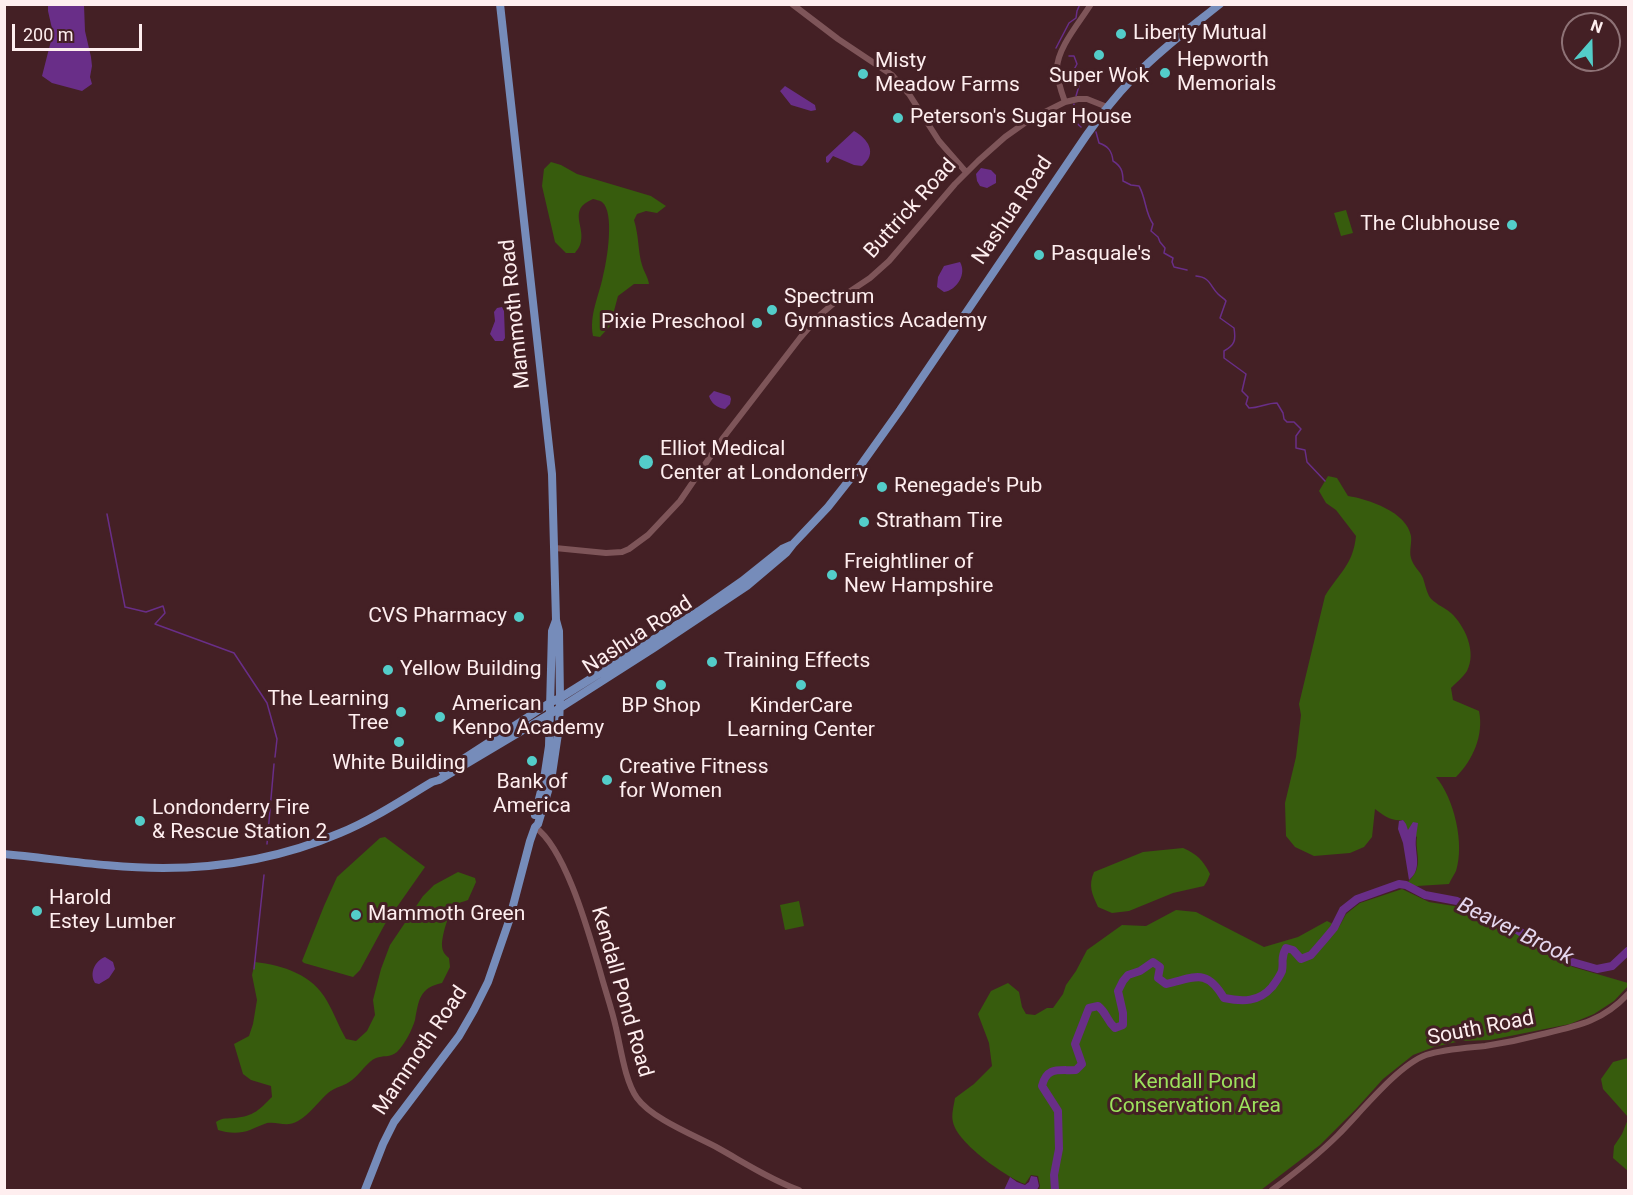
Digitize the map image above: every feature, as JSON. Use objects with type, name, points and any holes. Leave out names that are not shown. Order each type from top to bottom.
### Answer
[{"type":"main road","name":"Mammoth Road","points":[[500,4],[550,458],[556,620],[559,631],[556,700],[551,714],[549,746],[534,822],[535,827]]},
{"type":"main road","name":"Nashua Road","points":[[4,854],[115,866],[201,867],[277,854],[317,842],[381,812],[551,714],[747,586],[786,553],[828,507],[858,469],[1107,107],[1145,66],[1220,4]]},
{"type":"main road","name":"Nashua Road","points":[[432,782],[451,766],[699,611],[782,549],[793,544]]},
{"type":"main road","name":"Mammoth Road","points":[[365,1191],[394,1122],[459,1036],[488,982],[509,921],[526,852],[538,824],[555,764],[560,708],[556,700]]},
{"type":"street","points":[[792,4],[892,75],[909,94],[939,141],[966,172]]},
{"type":"street","points":[[1065,102],[1057,73],[1059,58],[1091,4]]},
{"type":"street","name":"Buttrick Road","points":[[555,548],[606,553],[622,552],[630,549],[648,535],[680,501],[723,438],[820,315],[889,261],[966,172],[1023,124],[1065,102],[1087,99],[1107,107]]},
{"type":"street","name":"Kendall Pond Road","points":[[535,827],[546,836],[554,849],[576,898],[615,1024],[628,1079],[637,1098],[656,1115],[770,1178],[799,1191]]},
{"type":"street","name":"South Road","points":[[1272,1191],[1320,1152],[1396,1075],[1418,1058],[1438,1052],[1503,1043],[1583,1025],[1601,1017],[1629,994]]},
{"type":"green space","points":[[551,162],[577,174],[651,196],[666,206],[657,213],[646,211],[637,214],[634,220],[640,255],[649,284],[634,284],[618,296],[610,326],[600,337],[593,336],[592,321],[608,249],[609,226],[606,207],[602,202],[593,199],[585,203],[579,214],[580,245],[575,253],[566,253],[555,242],[542,186],[544,169]]},
{"type":"green space","points":[[1346,210],[1353,233],[1341,236],[1334,213]]},
{"type":"green space","points":[[1328,476],[1337,478],[1348,496],[1386,508],[1402,520],[1411,536],[1412,561],[1423,578],[1429,596],[1456,618],[1468,640],[1470,664],[1467,671],[1451,688],[1453,700],[1479,711],[1480,729],[1476,747],[1456,777],[1436,777],[1453,809],[1458,835],[1456,871],[1449,884],[1406,885],[1417,868],[1417,837],[1408,831],[1403,820],[1391,819],[1375,809],[1372,837],[1364,847],[1350,853],[1314,856],[1295,847],[1286,836],[1285,803],[1296,757],[1301,715],[1299,704],[1325,596],[1349,562],[1356,536],[1336,510],[1326,503],[1319,491]]},
{"type":"green space","name":"Mammoth Green","points":[[385,837],[425,867],[385,924],[360,970],[353,977],[304,963],[302,961],[337,877],[380,838]]},
{"type":"green space","points":[[1183,848],[1199,858],[1210,874],[1204,886],[1173,893],[1129,911],[1112,913],[1098,907],[1091,882],[1094,872],[1143,852]]},
{"type":"green space","points":[[458,872],[475,878],[476,882],[468,900],[454,907],[446,925],[442,947],[449,958],[450,967],[442,983],[429,988],[421,996],[412,1028],[397,1052],[373,1060],[352,1080],[324,1096],[306,1115],[294,1123],[267,1123],[238,1133],[218,1130],[216,1122],[218,1120],[252,1114],[272,1097],[271,1086],[251,1080],[243,1074],[234,1044],[249,1036],[253,1024],[257,1000],[252,975],[255,962],[286,969],[314,984],[327,1001],[346,1039],[356,1041],[367,1031],[375,1015],[373,1000],[390,945],[423,896],[434,885]]},
{"type":"green space","name":"Kendall Pond Conservation Area","points":[[1402,889],[1429,902],[1460,907],[1497,928],[1514,932],[1553,958],[1573,967],[1628,983],[1628,986],[1614,1001],[1594,1014],[1570,1024],[1490,1040],[1461,1041],[1413,1055],[1383,1079],[1320,1145],[1261,1190],[1039,1190],[1038,1176],[1031,1175],[1025,1184],[1017,1180],[983,1158],[963,1140],[956,1130],[952,1116],[955,1098],[974,1084],[992,1066],[989,1043],[978,1014],[991,991],[1008,983],[1019,992],[1026,1014],[1035,1015],[1047,1008],[1053,1008],[1087,950],[1122,925],[1146,926],[1176,910],[1196,912],[1264,947],[1298,937],[1327,921],[1339,927],[1346,914],[1360,903]]},
{"type":"green space","points":[[799,901],[804,926],[785,930],[780,905]]},
{"type":"green space","points":[[1628,1058],[1628,1117],[1603,1089],[1601,1079],[1613,1062]]},
{"type":"green space","points":[[1628,1119],[1628,1171],[1613,1158],[1614,1146]]},
{"type":"shaded area","points":[[48,5],[84,5],[85,31],[92,66],[90,77],[92,84],[82,91],[52,83],[42,76],[53,33]]},
{"type":"shaded area","points":[[785,86],[815,105],[816,110],[811,111],[791,105],[780,91]]},
{"type":"shaded area","points":[[854,131],[867,142],[870,151],[867,161],[862,166],[854,165],[833,156],[828,163],[826,162],[826,157]]},
{"type":"shaded area","points":[[981,168],[991,170],[996,175],[996,183],[987,188],[980,186],[976,174]]},
{"type":"shaded area","points":[[960,262],[962,271],[960,281],[949,291],[944,292],[937,287],[938,277],[944,266]]},
{"type":"shaded area","points":[[502,307],[505,338],[503,341],[495,341],[490,334],[495,321],[494,312],[497,308]]},
{"type":"shaded area","points":[[714,391],[730,396],[730,404],[725,409],[711,401],[709,396]]},
{"type":"shaded area","points":[[1403,820],[1408,830],[1413,822],[1418,823],[1417,865],[1415,873],[1409,880],[1403,843],[1398,829],[1399,821]]},
{"type":"shaded area","points":[[105,957],[113,962],[115,969],[109,978],[99,984],[95,983],[94,968],[98,961]]},
{"type":"shaded area","points":[[1031,1176],[1037,1177],[1039,1186],[1037,1190],[1004,1190],[1010,1177],[1025,1185]]},
{"type":"waterway","points":[[1056,48],[1069,23],[1076,18],[1080,4]]},
{"type":"waterway","points":[[1069,56],[1074,56],[1077,64],[1071,75],[1079,86],[1076,96]]},
{"type":"waterway","points":[[1074,104],[1074,117],[1081,127]]},
{"type":"waterway","points":[[1096,132],[1099,143],[1109,149],[1113,161],[1121,169],[1123,181],[1139,186],[1153,224],[1151,231],[1165,248],[1164,253],[1173,258],[1174,267],[1187,270]]},
{"type":"waterway","points":[[1196,276],[1207,280],[1226,301],[1220,318],[1234,328],[1235,336],[1233,344],[1224,351],[1224,358],[1246,374],[1242,391],[1248,397],[1246,404],[1249,408],[1277,403],[1284,419],[1287,422],[1294,422],[1301,429],[1296,436],[1296,448],[1305,450],[1307,462],[1325,481]]},
{"type":"waterway","points":[[107,514],[125,607],[146,612],[163,606],[165,613],[155,624],[234,653],[267,703],[277,739],[275,757]]},
{"type":"waterway","points":[[267,844],[274,764]]},
{"type":"waterway","points":[[254,969],[264,875]]},
{"type":"waterway","name":"Beaver Brook","points":[[1055,1190],[1054,1175],[1059,1149],[1058,1111],[1042,1086],[1044,1080],[1050,1072],[1076,1070],[1082,1064],[1075,1044],[1089,1008],[1098,1006],[1115,1028],[1123,1025],[1118,991],[1128,975],[1140,971],[1153,962],[1160,967],[1158,978],[1166,984],[1192,978],[1205,978],[1217,988],[1224,998],[1250,1000],[1262,996],[1279,977],[1286,948],[1293,950],[1301,959],[1311,955],[1334,928],[1343,910],[1357,899],[1399,884],[1406,885],[1425,895],[1457,901],[1517,930],[1569,961],[1597,969],[1612,966],[1628,951]]},
{"type":"place","name":"Liberty Mutual","points":[[1121,34]]},
{"type":"place","name":"Super Wok","points":[[1099,55]]},
{"type":"place","name":"Hepworth Memorials","points":[[1165,73]]},
{"type":"place","name":"Misty Meadow Farms","points":[[863,74]]},
{"type":"place","name":"Peterson's Sugar House","points":[[898,118]]},
{"type":"place","name":"The Clubhouse","points":[[1512,225]]},
{"type":"place","name":"Pasquale's","points":[[1039,255]]},
{"type":"place","name":"Spectrum Gymnastics Academy","points":[[772,310]]},
{"type":"place","name":"Pixie Preschool","points":[[757,323]]},
{"type":"place","name":"Elliot Medical Center at Londonderry","points":[[646,462]]},
{"type":"place","name":"Renegade's Pub","points":[[882,487]]},
{"type":"place","name":"Stratham Tire","points":[[864,522]]},
{"type":"place","name":"Freightliner of New Hampshire","points":[[832,575]]},
{"type":"place","name":"CVS Pharmacy","points":[[519,617]]},
{"type":"place","name":"Training Effects","points":[[712,662]]},
{"type":"place","name":"Yellow Building","points":[[388,670]]},
{"type":"place","name":"BP Shop","points":[[661,685]]},
{"type":"place","name":"KinderCare Learning Center","points":[[801,685]]},
{"type":"place","name":"The Learning Tree","points":[[401,712]]},
{"type":"place","name":"American Kenpo Academy","points":[[440,717]]},
{"type":"place","name":"White Building","points":[[399,742]]},
{"type":"place","name":"Bank of America","points":[[532,761]]},
{"type":"place","name":"Creative Fitness for Women","points":[[607,780]]},
{"type":"place","name":"Londonderry Fire & Rescue Station 2","points":[[140,821]]},
{"type":"place","name":"Harold Estey Lumber","points":[[37,911]]},
{"type":"place","name":"Mammoth Green","points":[[356,915]]}]
